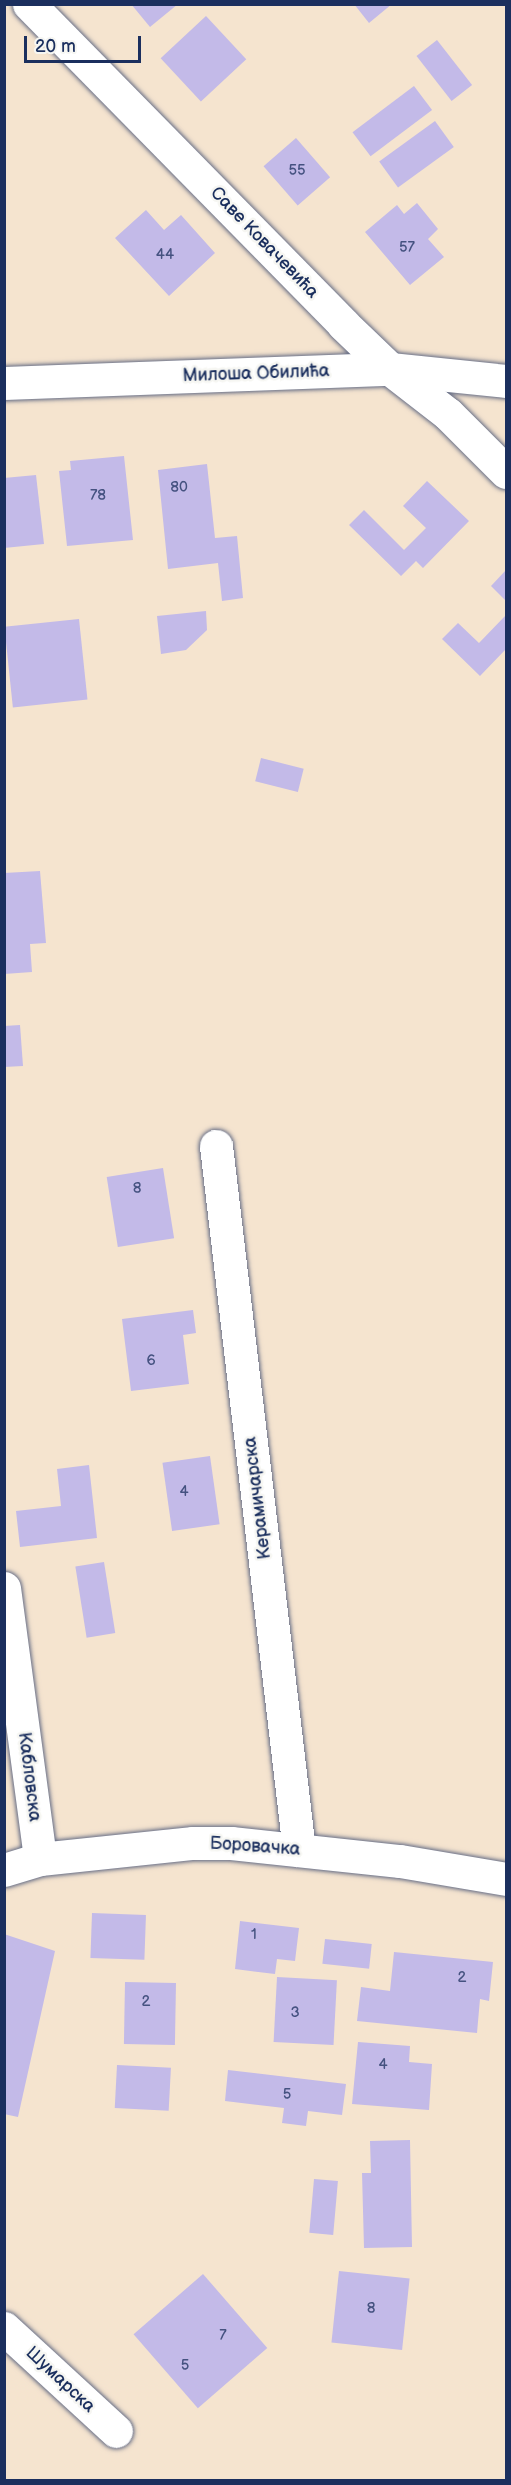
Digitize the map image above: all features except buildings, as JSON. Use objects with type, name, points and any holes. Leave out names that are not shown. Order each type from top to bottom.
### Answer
[{"type":"street","name":"Саве Ковачевића","points":[[29,4],[390,369],[448,414],[507,472]]},
{"type":"street","name":"Милоша Обилића","points":[[4,383],[390,369],[507,381]]},
{"type":"street","name":"Керамичарска","points":[[216,1146],[299,1850]]},
{"type":"street","name":"Кабловска","points":[[4,1588],[40,1859]]},
{"type":"street","name":"Боровачка","points":[[4,1870],[40,1859],[193,1843],[231,1843],[400,1861],[507,1879]]},
{"type":"street","name":"Шумарска","points":[[4,2328],[116,2431]]}]
